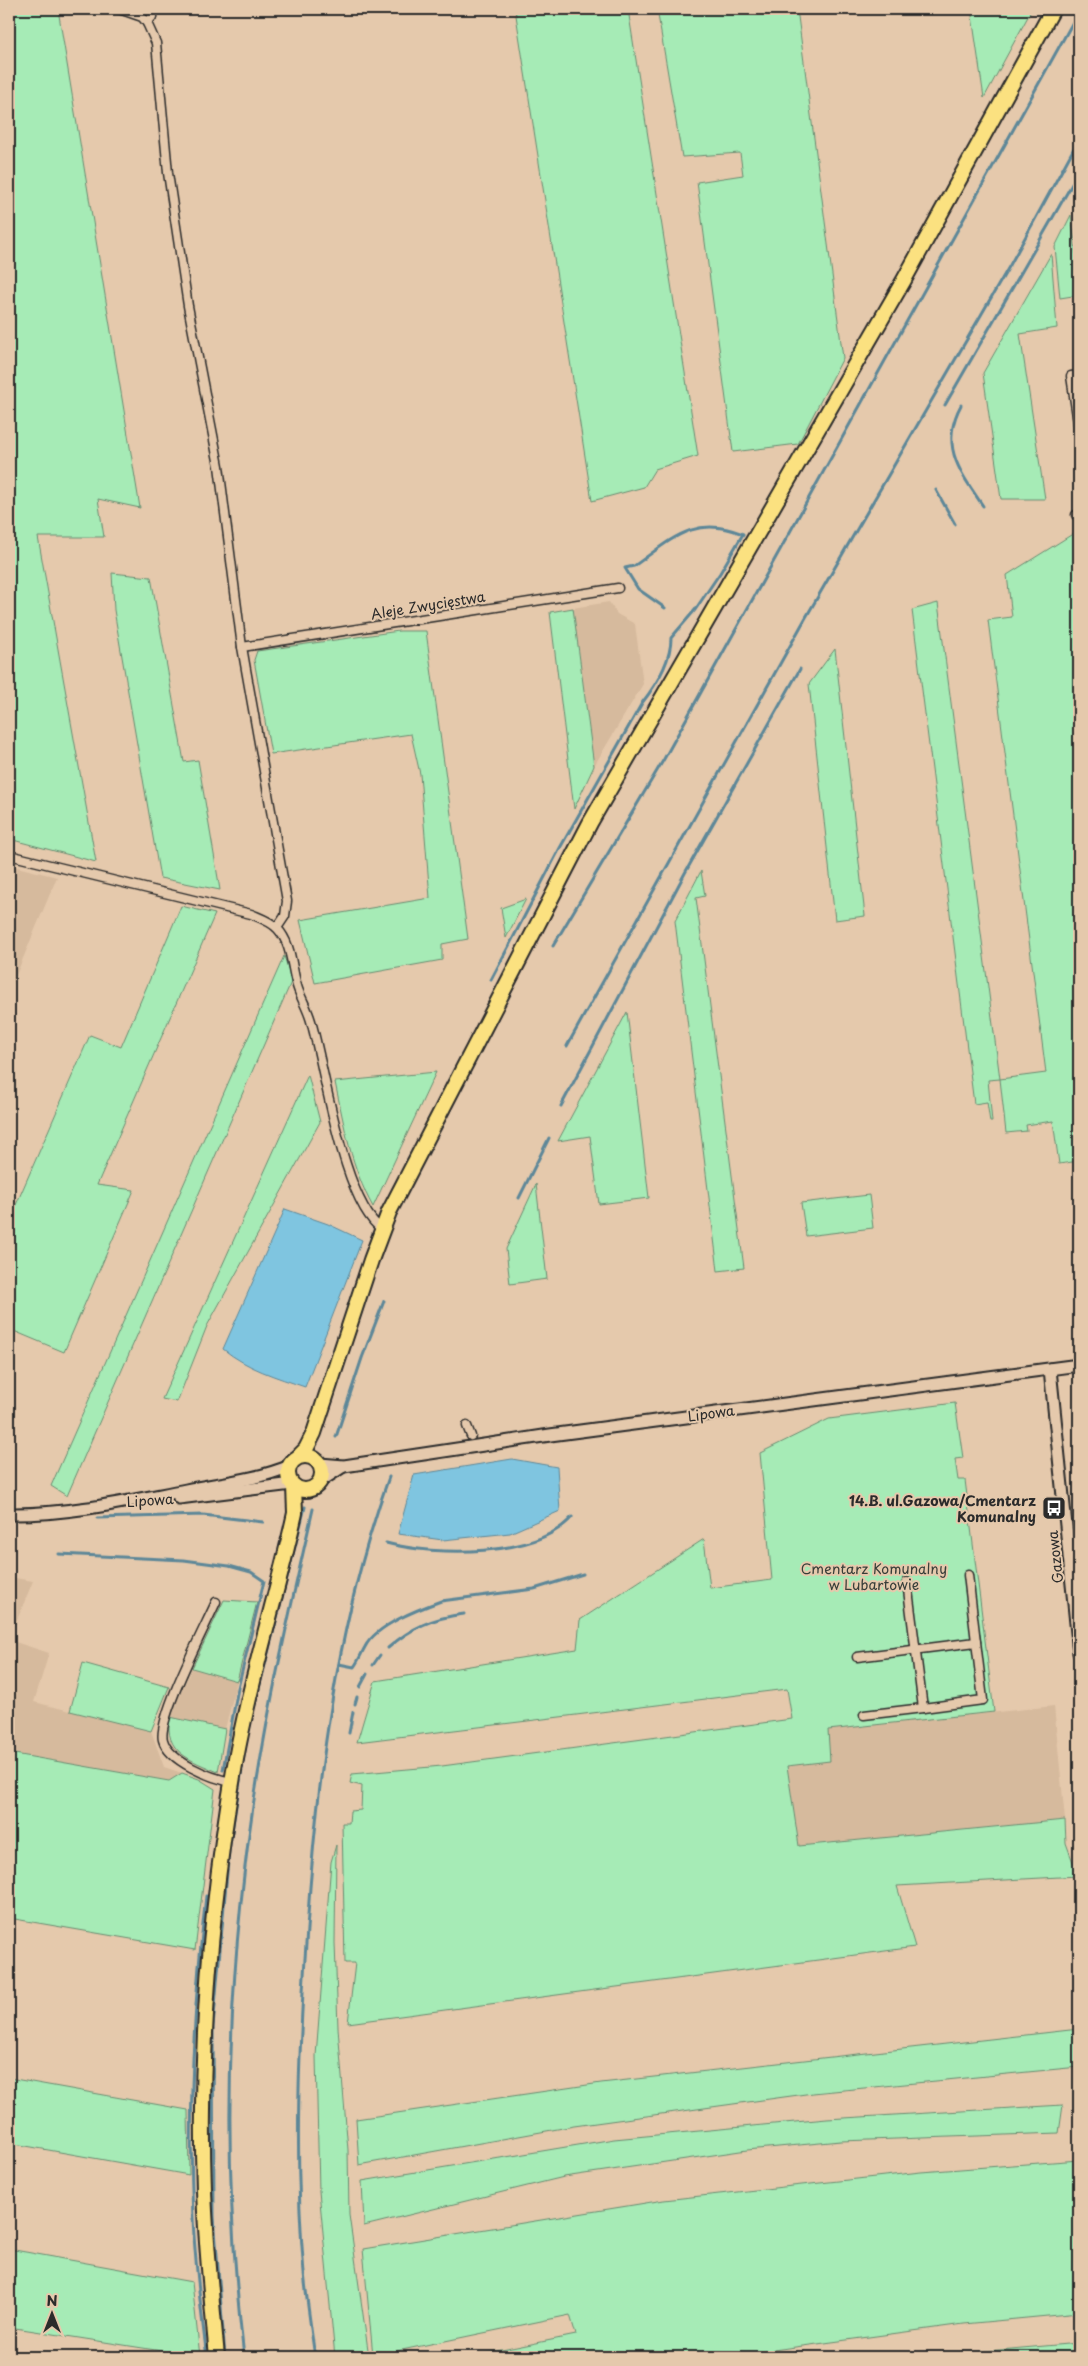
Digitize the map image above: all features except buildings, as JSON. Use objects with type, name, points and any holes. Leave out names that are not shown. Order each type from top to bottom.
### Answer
[{"type":"highway","points":[[319,1482],[322,1475],[306,1461],[306,1449],[314,1433],[339,1352],[394,1203],[590,823],[904,280],[1053,9]]},
{"type":"highway","points":[[295,1513],[293,1485],[288,1475],[306,1461]]},
{"type":"highway","name":"Lipowa","points":[[293,1485],[308,1490],[319,1482]]},
{"type":"highway","points":[[217,2357],[204,2191],[204,2066],[209,1976],[221,1857],[232,1782],[248,1700],[295,1513],[308,1490]]},
{"type":"street","points":[[119,9],[142,17],[147,23],[156,43],[168,173],[188,306],[220,466],[242,647],[287,901],[285,916],[277,928]]},
{"type":"street","points":[[147,23],[152,17],[153,9]]},
{"type":"street","points":[[1079,375],[1071,376],[1079,430]]},
{"type":"street","name":"Aleje Zwycięstwa","points":[[242,647],[618,588]]},
{"type":"street","points":[[9,855],[251,914],[268,921],[277,928],[290,950],[298,988],[311,1021],[350,1178],[371,1220],[383,1230]]},
{"type":"street","name":"Lipowa","points":[[120,1503],[265,1476],[306,1461],[344,1466],[550,1434],[1079,1365]]},
{"type":"street","name":"Gazowa","points":[[1050,1369],[1079,1654]]},
{"type":"street","points":[[467,1426],[471,1436]]},
{"type":"street","name":"Lipowa","points":[[319,1482],[344,1466]]},
{"type":"street","name":"Lipowa","points":[[120,1503],[233,1493],[293,1485]]},
{"type":"street","points":[[9,1514],[80,1509],[120,1503]]},
{"type":"street","points":[[864,1715],[983,1700],[968,1575]]},
{"type":"street","points":[[907,1582],[923,1708]]},
{"type":"street","points":[[216,1602],[169,1706],[162,1731],[162,1739],[172,1756],[181,1763],[232,1782]]},
{"type":"street","points":[[857,1657],[976,1642]]},
{"type":"shaded area","points":[[609,602],[617,614],[635,624],[643,684],[594,766],[573,608]]},
{"type":"shaded area","points":[[9,865],[57,877],[9,992]]},
{"type":"shaded area","points":[[9,1577],[33,1581],[12,1632],[9,1631]]},
{"type":"shaded area","points":[[9,1640],[49,1653],[34,1702],[151,1731],[164,1767],[182,1773],[169,1781],[9,1753]]},
{"type":"shaded area","points":[[192,1668],[237,1681],[225,1729],[170,1717]]},
{"type":"shaded area","points":[[1054,1706],[1065,1820],[799,1846],[787,1766],[829,1761],[827,1730]]},
{"type":"green space","points":[[9,9],[58,9],[140,508],[98,499],[104,537],[38,537],[96,862],[13,840],[9,833]]},
{"type":"green space","points":[[515,9],[628,9],[698,456],[655,469],[644,487],[592,501]]},
{"type":"green space","points":[[657,9],[797,9],[843,358],[798,444],[733,452],[697,182],[743,175],[740,153],[682,157]]},
{"type":"green space","points":[[971,9],[1032,9],[984,98]]},
{"type":"green space","points":[[1071,215],[1079,274],[1079,295],[1060,298],[1055,247]]},
{"type":"green space","points":[[1051,254],[1057,328],[1020,334],[1045,499],[1001,499],[983,373]]},
{"type":"green space","points":[[1079,530],[1079,1161],[1059,1164],[1053,1121],[1026,1125],[1027,1131],[1006,1133],[1000,1079],[1046,1073],[988,620],[1012,617],[1007,575]]},
{"type":"green space","points":[[112,573],[151,577],[184,762],[198,760],[220,890],[160,878],[114,610]]},
{"type":"green space","points":[[938,603],[1000,1079],[988,1080],[992,1122],[990,1122],[987,1102],[974,1104],[912,610]]},
{"type":"green space","points":[[573,608],[594,766],[574,809],[550,612]]},
{"type":"green space","points":[[399,631],[426,631],[468,939],[442,944],[442,960],[315,983],[300,920],[430,898],[420,774],[411,734],[271,754],[254,660],[257,651]]},
{"type":"green space","points":[[835,649],[865,916],[835,920],[809,684]]},
{"type":"green space","points":[[701,871],[705,896],[696,898],[744,1268],[718,1271],[675,921]]},
{"type":"green space","points":[[526,899],[506,938],[501,908]]},
{"type":"green space","points":[[181,906],[215,914],[97,1185],[134,1190],[64,1352],[9,1329],[9,1221],[90,1035],[121,1047]]},
{"type":"green space","points":[[284,956],[292,980],[67,1496],[51,1486]]},
{"type":"green space","points":[[627,1012],[649,1198],[599,1204],[590,1136],[558,1141]]},
{"type":"green space","points":[[436,1072],[373,1207],[365,1192],[354,1161],[345,1130],[335,1082]]},
{"type":"green space","points":[[308,1075],[320,1122],[207,1326],[177,1402],[162,1399]]},
{"type":"green space","points":[[536,1184],[547,1279],[510,1284],[506,1249]]},
{"type":"green space","points":[[869,1195],[873,1228],[806,1236],[801,1203]]},
{"type":"green space","name":"Cmentarz Komunalny w Lubartowie","points":[[955,1403],[963,1458],[955,1459],[958,1480],[965,1480],[994,1712],[828,1730],[830,1761],[787,1766],[799,1846],[1065,1820],[1066,1843],[1078,1876],[897,1886],[915,1947],[348,2023],[355,1963],[345,1963],[342,1823],[349,1823],[350,1811],[361,1810],[362,1786],[350,1783],[352,1774],[442,1766],[792,1719],[787,1689],[357,1742],[375,1681],[577,1649],[580,1620],[704,1539],[710,1588],[772,1580],[760,1453],[829,1419]]},
{"type":"green space","points":[[224,1600],[257,1602],[237,1681],[192,1668]]},
{"type":"green space","points":[[83,1663],[169,1687],[151,1731],[70,1711]]},
{"type":"green space","points":[[170,1717],[225,1729],[218,1772],[181,1754],[171,1739],[169,1729]]},
{"type":"green space","points":[[9,1753],[169,1781],[182,1773],[199,1779],[215,1789],[195,1950],[9,1918]]},
{"type":"green space","points":[[336,1845],[335,1943],[338,2028],[348,2150],[349,2215],[369,2357],[335,2357],[319,2191],[316,2056],[331,1862]]},
{"type":"green space","points":[[1079,2029],[1079,2067],[813,2093],[574,2126],[359,2165],[356,2119],[601,2083]]},
{"type":"green space","points":[[9,2078],[188,2110],[189,2175],[9,2143]]},
{"type":"green space","points":[[1063,2105],[1059,2133],[841,2141],[747,2150],[564,2177],[364,2226],[362,2181],[614,2139],[827,2119]]},
{"type":"green space","points":[[1079,2160],[1079,2313],[964,2324],[722,2357],[467,2357],[576,2335],[570,2315],[373,2356],[363,2249],[664,2200],[921,2172]]},
{"type":"green space","points":[[9,2249],[192,2282],[200,2357],[9,2327]]},
{"type":"green space","points":[[1079,2343],[1079,2357],[920,2357]]},
{"type":"water","points":[[285,1209],[328,1224],[362,1240],[305,1387],[252,1367],[223,1349]]},
{"type":"water","points":[[512,1459],[557,1467],[560,1511],[510,1533],[443,1540],[398,1534],[414,1475]]},
{"type":"waterway","points":[[553,946],[664,759],[1079,11]]},
{"type":"waterway","points":[[567,1046],[805,619],[1010,265],[1079,139]]},
{"type":"waterway","points":[[945,405],[1079,172]]},
{"type":"waterway","points":[[961,405],[952,433],[952,446],[960,470],[983,506]]},
{"type":"waterway","points":[[936,490],[955,524]]},
{"type":"waterway","points":[[491,980],[560,848],[642,703],[662,673],[666,664],[671,638],[695,610],[743,534],[726,529],[697,528],[672,539],[634,566],[625,568],[638,589],[665,608]]},
{"type":"waterway","points":[[561,1106],[685,873],[800,669]]},
{"type":"waterway","points":[[519,1198],[549,1138]]},
{"type":"waterway","points":[[336,1437],[362,1358],[384,1301]]},
{"type":"waterway","points":[[315,2357],[304,2273],[298,2144],[302,2015],[311,1872],[324,1757],[343,1643],[371,1532],[389,1477]]},
{"type":"waterway","points":[[254,1708],[305,1507]]},
{"type":"waterway","points":[[244,2357],[236,2278],[230,2119],[236,1960],[243,1881],[267,1723],[313,1509]]},
{"type":"waterway","points":[[97,1518],[203,1515],[263,1522]]},
{"type":"waterway","points":[[386,1543],[431,1550],[457,1551],[510,1547],[535,1540],[556,1530],[572,1517]]},
{"type":"waterway","points":[[59,1554],[184,1560],[229,1566],[251,1572],[264,1581],[238,1688],[223,1770]]},
{"type":"waterway","points":[[339,1664],[354,1667],[365,1647],[378,1632],[421,1608],[441,1601],[534,1589],[583,1574]]},
{"type":"waterway","points":[[388,1648],[414,1629],[442,1618],[464,1614]]},
{"type":"waterway","points":[[373,1665],[380,1655]]},
{"type":"waterway","points":[[360,1687],[367,1674]]},
{"type":"waterway","points":[[355,1704],[357,1697]]},
{"type":"waterway","points":[[349,1733],[353,1712]]},
{"type":"waterway","points":[[225,2357],[214,2217],[213,2027],[229,1850],[246,1743]]},
{"type":"waterway","points":[[206,1896],[195,2016],[191,2137],[194,2235],[198,2288],[207,2357]]},
{"type":"place","name":"14.B. ul.Gazowa/Cmentarz Komunalny","points":[[1054,1508]]}]
